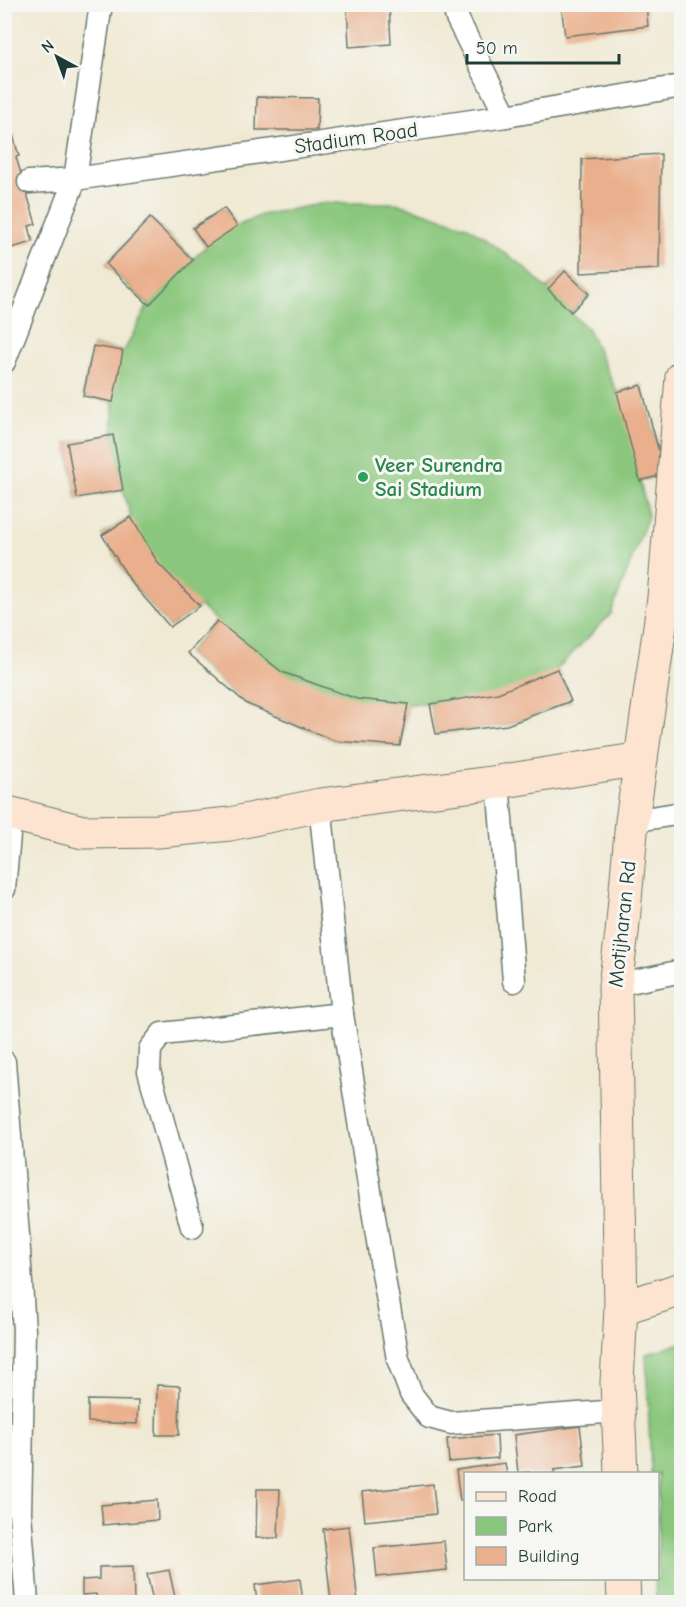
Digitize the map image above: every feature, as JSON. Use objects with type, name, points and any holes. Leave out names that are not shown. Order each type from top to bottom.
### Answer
[{"type":"main road","name":"Motijharan Rd","points":[[621,1472],[617,1382],[621,1308],[615,985],[640,759],[673,598],[681,377]]},
{"type":"main road","points":[[8,813],[83,832],[158,831],[230,824],[320,805],[498,782],[640,759]]},
{"type":"main road","points":[[621,1308],[681,1289]]},
{"type":"main road","points":[[623,1580],[624,1602]]},
{"type":"street","points":[[4,362],[75,179],[101,4]]},
{"type":"street","points":[[453,4],[457,18],[506,116]]},
{"type":"street","name":"Stadium Road","points":[[29,182],[75,179],[506,116],[681,86]]},
{"type":"street","points":[[498,782],[514,981]]},
{"type":"street","points":[[320,805],[342,1014],[398,1359],[411,1394],[429,1417],[451,1423],[619,1412]]},
{"type":"street","points":[[4,889],[8,813]]},
{"type":"street","points":[[632,821],[681,813]]},
{"type":"street","points":[[615,985],[681,972]]},
{"type":"street","points":[[192,1227],[149,1071],[150,1049],[162,1034],[342,1014]]},
{"type":"street","points":[[4,1062],[24,1331],[12,1513],[27,1602]]},
{"type":"green space","name":"Veer Surendra Sai Stadium","points":[[325,203],[396,203],[467,226],[523,266],[547,289],[565,271],[589,294],[571,313],[588,329],[617,392],[641,385],[665,474],[640,481],[648,516],[611,614],[557,669],[571,701],[507,725],[436,734],[430,704],[408,704],[400,746],[335,741],[247,704],[188,653],[216,621],[200,606],[170,627],[131,582],[102,535],[131,517],[123,490],[77,498],[67,443],[113,435],[113,402],[83,396],[93,346],[124,351],[148,305],[106,264],[150,218],[193,259],[206,247],[193,228],[224,208],[237,226],[261,215]]},
{"type":"green space","points":[[681,1343],[681,1602],[656,1602],[655,1580],[659,1580],[659,1472],[651,1472],[646,1354]]},
{"type":"building","points":[[347,4],[389,4],[391,44],[349,47]]},
{"type":"building","points":[[561,4],[646,4],[648,26],[565,36]]},
{"type":"building","points":[[4,46],[10,61],[4,63]]},
{"type":"building","points":[[257,97],[318,98],[317,130],[256,130]]},
{"type":"building","points":[[7,127],[9,133],[12,132],[19,156],[16,157],[36,224],[29,226],[33,242],[4,250],[4,128]]},
{"type":"building","points":[[661,154],[659,269],[581,273],[582,159]]},
{"type":"building","points":[[224,208],[237,226],[206,247],[193,228]]},
{"type":"building","points":[[150,218],[193,260],[149,305],[106,264]]},
{"type":"building","points":[[565,271],[589,294],[571,312],[548,289]]},
{"type":"building","points":[[93,346],[123,351],[113,402],[83,396]]},
{"type":"building","points":[[641,385],[665,474],[640,481],[617,392]]},
{"type":"building","points":[[113,435],[123,490],[77,498],[67,443]]},
{"type":"building","points":[[131,517],[158,563],[200,606],[170,627],[131,582],[102,535]]},
{"type":"building","points":[[217,621],[282,672],[357,699],[408,704],[400,746],[335,741],[247,704],[188,653]]},
{"type":"building","points":[[557,669],[571,701],[507,725],[436,734],[430,704],[498,693]]},
{"type":"building","points":[[157,1385],[180,1386],[179,1435],[156,1435]]},
{"type":"building","points":[[88,1400],[138,1401],[137,1424],[88,1422]]},
{"type":"building","points":[[580,1426],[585,1466],[554,1470],[554,1472],[518,1472],[514,1435]]},
{"type":"building","points":[[497,1435],[498,1458],[449,1462],[447,1439]]},
{"type":"building","points":[[505,1463],[507,1472],[464,1472],[464,1500],[460,1501],[456,1470]]},
{"type":"building","points":[[433,1484],[436,1514],[365,1521],[362,1492]]},
{"type":"building","points":[[257,1489],[280,1489],[278,1538],[256,1538]]},
{"type":"building","points":[[157,1500],[158,1520],[103,1525],[101,1505]]},
{"type":"building","points":[[349,1526],[358,1602],[331,1602],[323,1529]]},
{"type":"building","points":[[444,1541],[447,1570],[377,1577],[374,1548]]},
{"type":"building","points":[[133,1566],[134,1602],[98,1602],[96,1594],[82,1595],[82,1580],[99,1579],[99,1567]]},
{"type":"building","points":[[169,1570],[176,1602],[153,1602],[147,1574]]},
{"type":"building","points":[[300,1579],[303,1602],[257,1602],[255,1585]]},
{"type":"place","name":"Veer Surendra Sai Stadium","points":[[363,477]]}]
